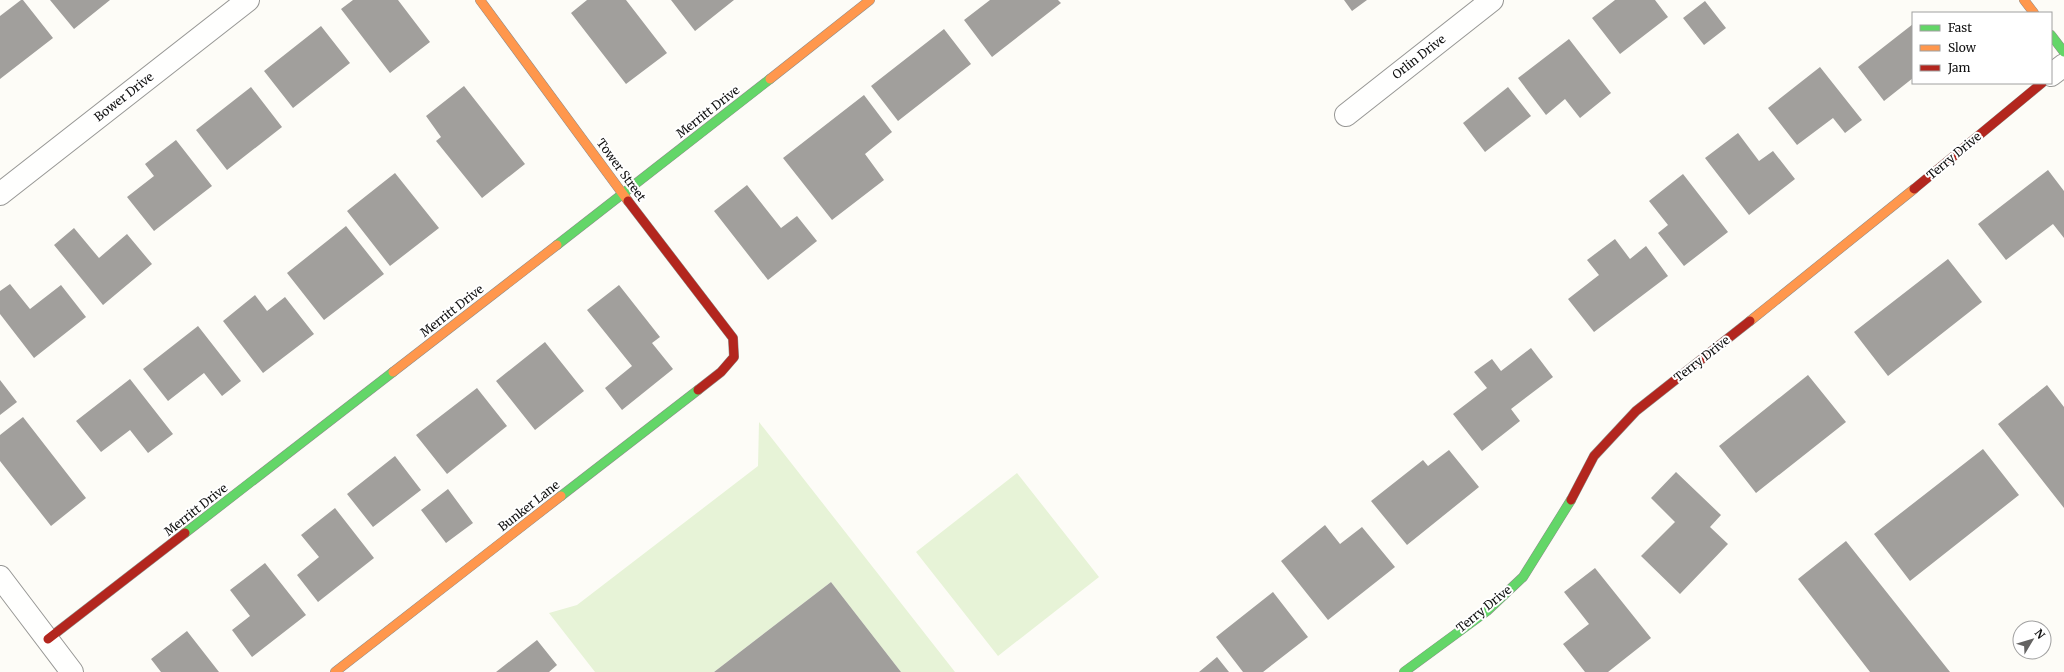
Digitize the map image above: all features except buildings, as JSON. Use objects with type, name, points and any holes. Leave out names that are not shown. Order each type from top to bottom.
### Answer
[{"type":"street","name":"Bower Drive","points":[[0,194],[248,0]]},
{"type":"street","name":"Tower Street","points":[[480,0],[623,194],[733,338],[734,356]]},
{"type":"street","name":"Merritt Drive","points":[[48,639],[623,194],[870,0]]},
{"type":"street","name":"Orlin Drive","points":[[1346,115],[1492,0]]},
{"type":"street","points":[[2024,0],[2033,12]]},
{"type":"street","points":[[2052,36],[2064,52]]},
{"type":"street","points":[[2052,75],[2064,64]]},
{"type":"street","name":"Terry Drive","points":[[1404,672],[1487,610],[1523,577],[1581,484],[1594,456],[1636,411],[1866,229],[2041,84]]},
{"type":"street","name":"Bunker Lane","points":[[335,672],[721,372],[734,356]]},
{"type":"street","points":[[0,577],[72,672]]},
{"type":"green space","points":[[759,422],[955,672],[901,672],[831,582],[714,672],[595,672],[549,613],[577,605],[758,466]]},
{"type":"green space","points":[[1017,473],[1099,577],[998,656],[916,552]]},
{"type":"traffic: fast","points":[[2052,36],[2064,52]]},
{"type":"traffic: fast","points":[[557,245],[770,79]]},
{"type":"traffic: fast","points":[[185,533],[393,372]]},
{"type":"traffic: fast","points":[[561,496],[698,390]]},
{"type":"traffic: fast","points":[[1404,672],[1487,611],[1523,577],[1571,500]]},
{"type":"traffic: slow","points":[[480,0],[628,201]]},
{"type":"traffic: slow","points":[[770,79],[870,0]]},
{"type":"traffic: slow","points":[[2024,0],[2033,12]]},
{"type":"traffic: slow","points":[[1750,321],[1914,189]]},
{"type":"traffic: slow","points":[[393,372],[557,245]]},
{"type":"traffic: slow","points":[[335,672],[561,496]]},
{"type":"traffic: jam","points":[[1914,189],[2041,84]]},
{"type":"traffic: jam","points":[[628,201],[733,338],[734,357],[721,372],[698,390]]},
{"type":"traffic: jam","points":[[1571,500],[1594,456],[1636,411],[1750,321]]},
{"type":"traffic: jam","points":[[48,639],[185,533]]}]
